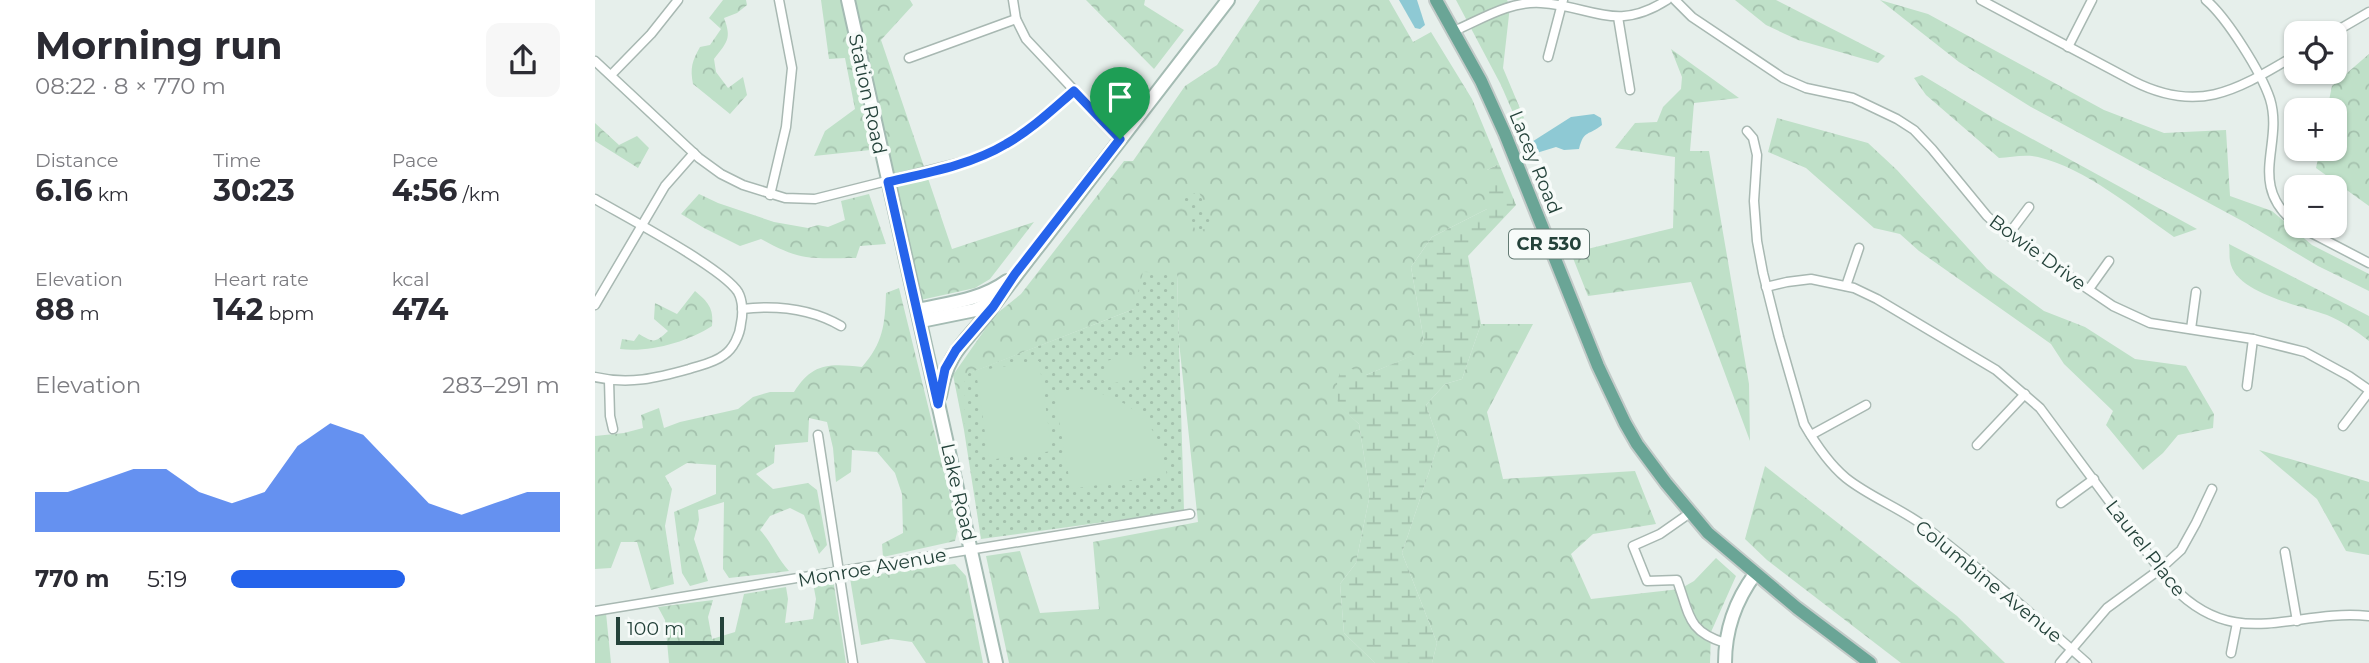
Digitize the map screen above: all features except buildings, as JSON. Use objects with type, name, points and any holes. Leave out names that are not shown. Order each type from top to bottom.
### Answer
[{"type":"main road","name":"Lacey Road","points":[[1436,0],[1481,81],[1505,134],[1604,382],[1625,424],[1690,513]]},
{"type":"main road","name":"CR 530","points":[[1690,513],[1708,533],[1755,573],[1870,663]]},
{"type":"street","points":[[611,75],[651,34],[678,0]]},
{"type":"street","points":[[770,195],[786,127],[792,68],[779,0]]},
{"type":"street","name":"Station Road","points":[[848,0],[919,315]]},
{"type":"street","points":[[1013,0],[1016,19],[1026,39],[1120,139]]},
{"type":"street","points":[[938,404],[949,360],[1228,0]]},
{"type":"street","points":[[1454,31],[1511,6],[1562,3],[1618,17],[1649,10],[1667,0]]},
{"type":"street","name":"Bowie Drive","points":[[1675,0],[1692,17],[1783,78],[1806,88],[1853,99],[1897,119],[1914,131],[1931,149],[1987,216],[2008,234],[2113,306],[2165,326],[2253,339],[2305,352],[2349,376],[2369,391]]},
{"type":"street","points":[[1981,0],[2149,90],[2171,96],[2216,95],[2237,89],[2284,62]]},
{"type":"street","points":[[2068,47],[2092,0]]},
{"type":"street","points":[[2206,0],[2227,21],[2270,99],[2273,121],[2267,169],[2284,210]]},
{"type":"street","points":[[1548,57],[1562,3]]},
{"type":"street","points":[[2347,25],[2369,12]]},
{"type":"street","points":[[1618,17],[1630,90]]},
{"type":"street","points":[[909,58],[1016,19]]},
{"type":"street","points":[[595,61],[721,174],[770,195],[785,198],[815,199],[966,161],[999,149],[1033,127],[1074,91]]},
{"type":"street","name":"Columbine Avenue","points":[[1747,131],[1757,155],[1754,201],[1757,241],[1766,287],[1804,424],[1811,435],[1825,456],[1845,477],[1925,526],[1994,581],[2087,663]]},
{"type":"street","points":[[595,305],[665,186],[694,152]]},
{"type":"street","points":[[595,199],[703,263],[731,284],[738,293],[742,309],[740,332],[725,355],[710,363],[651,380],[609,380],[595,377]]},
{"type":"street","points":[[2008,234],[2029,207]]},
{"type":"street","points":[[2322,238],[2369,263]]},
{"type":"street","points":[[1846,286],[1859,247]]},
{"type":"street","points":[[2089,289],[2109,261]]},
{"type":"street","points":[[919,315],[986,293],[1015,274]]},
{"type":"street","name":"Laurel Place","points":[[1766,287],[1811,279],[1846,286],[1877,299],[1972,355],[2025,394],[2040,408],[2159,570],[2183,598],[2195,607],[2237,624],[2256,626],[2328,616],[2369,616]]},
{"type":"street","points":[[2191,330],[2196,292]]},
{"type":"street","points":[[919,315],[975,310],[998,299]]},
{"type":"street","points":[[742,309],[759,307],[801,310],[841,326]]},
{"type":"street","name":"Lake Road","points":[[919,315],[996,663]]},
{"type":"street","points":[[2247,386],[2253,339]]},
{"type":"street","points":[[609,380],[613,429]]},
{"type":"street","points":[[2343,426],[2369,391]]},
{"type":"street","points":[[1977,445],[2025,394]]},
{"type":"street","points":[[1811,435],[1866,405]]},
{"type":"street","points":[[818,435],[853,663]]},
{"type":"street","name":"Laurel Place","points":[[2061,503],[2094,479]]},
{"type":"street","points":[[2060,663],[2107,608],[2159,570],[2181,550],[2212,489]]},
{"type":"street","points":[[1690,513],[1660,534],[1633,546],[1647,581],[1677,580],[1697,631],[1725,643]]},
{"type":"street","name":"Monroe Avenue","points":[[595,611],[1190,514]]},
{"type":"street","points":[[2285,552],[2297,621]]},
{"type":"street","points":[[1725,663],[1725,643],[1741,593],[1755,573]]},
{"type":"street","points":[[2231,653],[2237,624]]},
{"type":"green space","points":[[723,0],[746,0],[747,5],[724,18],[728,36],[714,59],[716,72],[728,88],[743,77],[747,95],[730,114],[693,84],[692,73],[693,61],[700,47],[710,45],[721,29],[709,18]]},
{"type":"green space","points":[[821,0],[910,0],[913,5],[881,40],[952,249],[1034,222],[990,279],[975,288],[916,301],[880,149],[814,156],[825,131],[855,109],[845,58],[829,59]]},
{"type":"green space","points":[[1086,0],[1145,0],[1144,5],[1184,30],[1154,69]]},
{"type":"green space","points":[[1260,0],[1389,0],[1413,42],[1431,32],[1472,99],[1499,164],[1487,170],[1487,209],[1432,237],[1411,267],[1424,341],[1417,354],[1366,375],[1339,406],[1359,424],[1370,494],[1356,563],[1340,584],[1344,633],[1375,663],[1009,663],[986,556],[1020,551],[1040,613],[1099,609],[1093,542],[1198,522],[1179,342],[1177,273],[1134,309],[965,375],[964,430],[953,375],[995,315],[1021,294],[1124,161],[1133,161],[1185,86],[1217,65]]},
{"type":"green space","points":[[1456,0],[1507,0],[1510,6],[1503,68],[1524,118],[1517,122],[1501,85]]},
{"type":"green space","points":[[1735,0],[1776,0],[1885,56],[1878,63],[1798,40],[1766,25]]},
{"type":"green space","points":[[1880,0],[1928,14],[2104,110],[2164,133],[2226,130],[2230,196],[2272,211],[2284,221],[2284,238],[2304,238],[2312,245],[2369,274],[2369,291],[2318,266],[2246,223],[2031,107],[1959,62]]},
{"type":"green space","points":[[1671,49],[1739,98],[1694,103],[1690,151],[1709,151],[1749,384],[1750,441],[1691,282],[1588,296],[1571,253],[1673,228],[1675,157],[1615,148],[1635,123],[1657,122],[1663,107],[1681,89],[1682,77]]},
{"type":"green space","points":[[2369,54],[2369,206],[2347,190],[2347,175],[2326,175],[2316,168],[2317,161],[2347,161],[2347,98],[2330,98],[2334,84],[2347,84],[2347,73]]},
{"type":"green space","points":[[1922,75],[1992,117],[2197,229],[2174,237],[2109,191],[2056,162],[2033,156],[1999,158],[1926,95],[1914,78]]},
{"type":"green space","points":[[1777,118],[1868,143],[1897,170],[1987,269],[2044,311],[2085,327],[2135,359],[2186,366],[2214,414],[2213,428],[2178,435],[2163,453],[2143,470],[2106,425],[2113,411],[2064,364],[2051,344],[1919,251],[1900,234],[1874,228],[1806,168],[1768,152]]},
{"type":"green space","points":[[595,123],[619,145],[637,136],[649,148],[638,168],[595,141]]},
{"type":"green space","points":[[1499,164],[1516,205],[1468,256],[1481,324],[1462,379],[1445,384],[1426,405],[1439,442],[1402,553],[1437,643],[1432,663],[1375,663],[1344,633],[1340,584],[1356,563],[1370,494],[1359,424],[1338,406],[1337,381],[1343,365],[1366,375],[1416,354],[1424,341],[1411,267],[1432,237],[1487,209],[1487,170]]},
{"type":"green space","points":[[1199,192],[1213,226],[1196,232],[1183,197]]},
{"type":"green space","points":[[699,194],[774,222],[808,228],[818,225],[828,227],[845,220],[841,201],[869,194],[886,244],[860,246],[856,258],[797,255],[761,239],[740,246],[681,214]]},
{"type":"green space","points":[[2229,244],[2369,316],[2369,341],[2333,317],[2271,297],[2244,282],[2230,261]]},
{"type":"green space","points":[[1143,272],[1177,273],[1184,511],[981,539],[964,430],[964,375],[1134,309]]},
{"type":"green space","points":[[899,288],[958,528],[955,541],[883,557],[882,544],[903,533],[902,494],[895,473],[877,452],[852,450],[851,472],[836,482],[827,422],[809,418],[808,442],[775,445],[774,463],[756,474],[773,489],[808,483],[817,490],[827,545],[819,554],[804,515],[790,508],[770,516],[760,530],[789,571],[729,578],[723,569],[724,502],[698,510],[699,520],[694,539],[708,581],[690,586],[682,573],[674,512],[716,494],[716,465],[687,463],[665,476],[672,489],[665,526],[674,584],[651,590],[637,542],[621,542],[611,568],[595,569],[595,436],[643,428],[641,415],[659,408],[664,428],[738,409],[753,397],[770,392],[794,392],[808,375],[822,367],[862,367],[879,341],[885,315],[886,293]]},
{"type":"green space","points":[[695,291],[709,306],[712,326],[667,345],[620,349],[622,339],[634,341],[639,334],[651,340],[660,338],[668,331],[654,319],[655,303],[677,314]]},
{"type":"green space","points":[[1481,324],[1533,324],[1487,412],[1503,479],[1635,471],[1656,524],[1593,534],[1571,554],[1591,599],[1680,589],[1694,581],[1716,558],[1736,576],[1711,632],[1710,663],[1432,663],[1437,643],[1402,553],[1439,442],[1426,405],[1445,384],[1462,379]]},
{"type":"green space","points":[[1142,355],[1145,378],[1108,384],[1104,361]]},
{"type":"green space","points":[[1039,361],[1052,451],[989,460],[976,371]]},
{"type":"green space","points":[[1080,389],[1114,398],[1143,418],[1157,438],[1167,475],[1071,489],[1054,392]]},
{"type":"green space","points":[[2259,450],[2369,482],[2369,555],[2346,551],[2317,499]]},
{"type":"green space","points":[[1765,466],[1957,616],[2005,663],[1901,663],[1767,560],[1745,539]]},
{"type":"green space","points":[[955,564],[966,576],[983,663],[926,663],[912,642],[891,639],[861,645],[850,578]]},
{"type":"green space","points":[[833,579],[846,663],[669,663],[665,620],[658,607],[713,600],[708,617],[712,639],[735,632],[744,594],[786,587],[788,599],[785,623],[813,619],[816,599],[813,583]]},
{"type":"green space","points":[[606,613],[611,663],[595,663],[595,615]]},
{"type":"water","points":[[1399,0],[1417,0],[1425,25],[1420,29],[1415,28]]},
{"type":"water","points":[[1594,114],[1601,118],[1602,125],[1585,136],[1579,149],[1564,150],[1556,147],[1530,155],[1527,145],[1571,117]]},
{"type":"route","points":[[1074,91],[1120,139],[1015,274],[993,307],[949,360],[938,404],[888,182],[999,149],[1033,127],[1074,91]]}]
